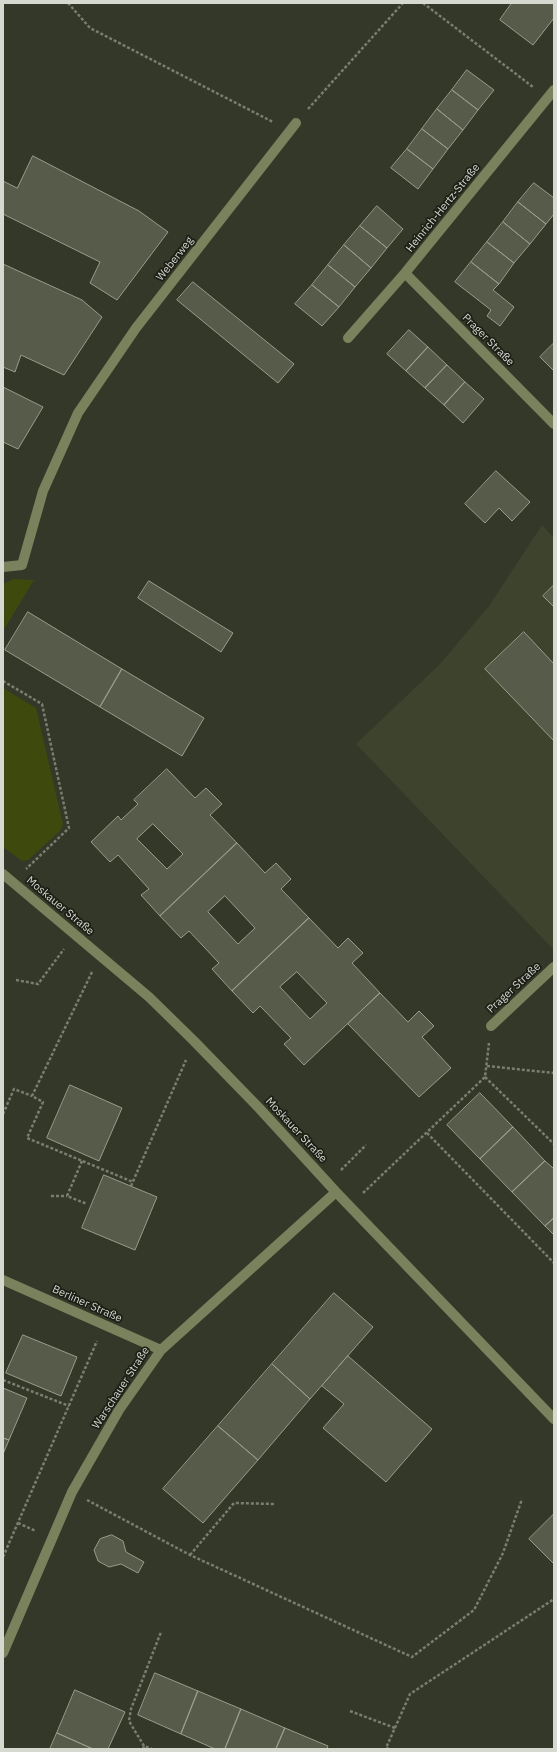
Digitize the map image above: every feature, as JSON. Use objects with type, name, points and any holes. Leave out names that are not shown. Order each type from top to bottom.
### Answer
[{"type":"street","name":"Heinrich-Hertz-Straße","points":[[348,338],[405,273],[554,90]]},
{"type":"street","name":"Weberweg","points":[[3,567],[22,565],[43,491],[78,413],[136,328],[293,127]]},
{"type":"street","name":"Prager Straße","points":[[405,273],[554,424]]},
{"type":"street","name":"Moskauer Straße","points":[[3,874],[149,997],[194,1041],[349,1206],[554,1419]]},
{"type":"street","name":"Prager Straße","points":[[491,1026],[554,967]]},
{"type":"street","name":"Warschauer Straße","points":[[3,1653],[72,1492],[119,1410],[161,1350],[336,1192]]},
{"type":"street","name":"Berliner Straße","points":[[3,1280],[161,1350]]},
{"type":"path","points":[[68,3],[90,28],[293,127],[403,3]]},
{"type":"path","points":[[423,3],[547,99]]},
{"type":"path","points":[[3,681],[42,704],[69,828],[12,881]]},
{"type":"path","points":[[16,980],[38,984],[75,934]]},
{"type":"path","points":[[32,1096],[100,955]]},
{"type":"path","points":[[349,1206],[485,1077],[491,1026]]},
{"type":"path","points":[[131,1186],[194,1041]]},
{"type":"path","points":[[487,1066],[554,1073]]},
{"type":"path","points":[[485,1077],[554,1144]]},
{"type":"path","points":[[3,1114],[14,1089],[32,1096],[43,1102],[27,1138],[132,1182]]},
{"type":"path","points":[[428,1132],[554,1263]]},
{"type":"path","points":[[328,1182],[366,1145]]},
{"type":"path","points":[[67,1196],[82,1160]]},
{"type":"path","points":[[51,1196],[67,1196],[87,1204]]},
{"type":"path","points":[[3,1556],[104,1324]]},
{"type":"path","points":[[3,1380],[69,1406]]},
{"type":"path","points":[[72,1492],[190,1555],[412,1657],[474,1610],[503,1553],[522,1499]]},
{"type":"path","points":[[190,1555],[234,1503],[275,1504]]},
{"type":"path","points":[[389,1749],[386,1748],[410,1694],[554,1599]]},
{"type":"path","points":[[152,1749],[143,1747],[128,1721],[131,1709],[161,1632]]},
{"type":"path","points":[[350,1711],[395,1728]]},
{"type":"shaded area","points":[[542,525],[554,538],[554,950],[356,744],[439,665],[489,606]]},
{"type":"green space","points":[[13,579],[34,580],[3,631],[3,584]]},
{"type":"green space","points":[[3,688],[36,708],[63,824],[60,831],[28,860],[22,861],[3,847]]},
{"type":"building","points":[[512,3],[554,3],[554,18],[533,45],[500,20]]},
{"type":"building","points":[[467,70],[494,90],[478,110],[452,90]]},
{"type":"building","points":[[452,90],[478,110],[463,130],[437,109]]},
{"type":"building","points":[[437,109],[463,130],[448,149],[422,129]]},
{"type":"building","points":[[422,129],[448,149],[433,169],[407,149]]},
{"type":"building","points":[[407,149],[433,169],[418,189],[391,168]]},
{"type":"building","points":[[33,156],[139,211],[168,232],[117,300],[90,283],[100,262],[3,214],[3,181],[17,188]]},
{"type":"building","points":[[534,183],[554,198],[554,214],[546,224],[518,202]]},
{"type":"building","points":[[518,202],[546,224],[530,244],[503,222]]},
{"type":"building","points":[[377,206],[403,229],[387,248],[360,226]]},
{"type":"building","points":[[503,222],[530,244],[514,263],[487,242]]},
{"type":"building","points":[[360,226],[387,248],[371,268],[344,245]]},
{"type":"building","points":[[487,242],[514,263],[499,284],[471,262]]},
{"type":"building","points":[[344,245],[371,268],[355,287],[328,265]]},
{"type":"building","points":[[471,262],[499,284],[493,290],[514,307],[500,326],[487,316],[491,310],[455,282]]},
{"type":"building","points":[[3,264],[82,300],[102,317],[64,375],[21,355],[15,372],[3,367]]},
{"type":"building","points":[[328,265],[355,287],[339,307],[312,285]]},
{"type":"building","points":[[193,282],[294,364],[278,383],[177,300]]},
{"type":"building","points":[[312,285],[339,307],[322,326],[295,304]]},
{"type":"building","points":[[409,330],[428,347],[406,371],[387,354]]},
{"type":"building","points":[[554,343],[554,371],[540,357]]},
{"type":"building","points":[[428,347],[447,365],[425,388],[406,371]]},
{"type":"building","points":[[447,365],[465,382],[444,405],[425,388]]},
{"type":"building","points":[[465,382],[484,399],[463,423],[444,405]]},
{"type":"building","points":[[3,387],[43,407],[18,449],[3,442]]},
{"type":"building","points":[[496,471],[530,502],[512,521],[499,508],[485,523],[465,504]]},
{"type":"building","points":[[149,581],[233,633],[221,652],[138,598]]},
{"type":"building","points":[[554,585],[554,607],[543,596]]},
{"type":"building","points":[[28,612],[122,669],[100,707],[5,650]]},
{"type":"building","points":[[524,632],[554,664],[554,741],[485,669]]},
{"type":"building","points":[[122,669],[204,718],[182,756],[100,707]]},
{"type":"building","points":[[167,769],[195,798],[206,788],[222,804],[210,815],[237,843],[160,916],[141,895],[149,889],[118,855],[110,862],[91,842],[118,816],[121,820],[138,804],[134,800]],"holes":[[[153,824],[183,854],[167,869],[137,839]]]},
{"type":"building","points":[[237,843],[265,873],[276,863],[291,879],[281,889],[309,918],[232,991],[212,969],[219,963],[189,931],[181,938],[160,916]],"holes":[[[225,896],[255,928],[238,944],[208,912]]]},
{"type":"building","points":[[309,918],[338,948],[348,938],[363,953],[352,963],[380,993],[304,1065],[284,1044],[291,1038],[260,1006],[253,1013],[232,991]],"holes":[[[297,972],[327,1003],[310,1019],[280,987]]]},
{"type":"building","points":[[380,993],[408,1022],[419,1011],[434,1026],[422,1037],[451,1068],[419,1097],[348,1024]]},
{"type":"building","points":[[70,1085],[122,1108],[99,1161],[47,1138]]},
{"type":"building","points":[[480,1093],[513,1127],[480,1159],[447,1125]]},
{"type":"building","points":[[513,1127],[545,1161],[512,1192],[480,1159]]},
{"type":"building","points":[[545,1161],[554,1169],[554,1218],[545,1226],[512,1192]]},
{"type":"building","points":[[104,1175],[157,1197],[135,1250],[82,1228]]},
{"type":"building","points":[[554,1218],[554,1235],[545,1226]]},
{"type":"building","points":[[334,1293],[373,1327],[310,1399],[272,1364]]},
{"type":"building","points":[[23,1335],[77,1357],[61,1396],[6,1373]]},
{"type":"building","points":[[348,1356],[432,1429],[386,1482],[323,1428],[344,1404],[322,1386]]},
{"type":"building","points":[[272,1364],[310,1399],[258,1460],[218,1426]]},
{"type":"building","points":[[3,1388],[27,1398],[9,1440],[3,1438]]},
{"type":"building","points":[[218,1426],[258,1460],[203,1523],[163,1489]]},
{"type":"building","points":[[3,1438],[9,1440],[3,1454]]},
{"type":"building","points":[[554,1514],[554,1564],[529,1539]]},
{"type":"building","points":[[112,1535],[123,1541],[126,1552],[144,1562],[138,1573],[121,1564],[109,1567],[98,1561],[94,1550],[100,1539]]},
{"type":"building","points":[[155,1673],[198,1691],[181,1734],[138,1715]]},
{"type":"building","points":[[75,1690],[125,1712],[108,1749],[93,1749],[57,1733]]},
{"type":"building","points":[[198,1691],[241,1709],[225,1749],[215,1749],[181,1734]]},
{"type":"building","points":[[241,1709],[285,1728],[276,1749],[225,1749]]},
{"type":"building","points":[[285,1728],[328,1746],[327,1749],[276,1749]]},
{"type":"building","points":[[57,1733],[93,1749],[50,1749]]}]
